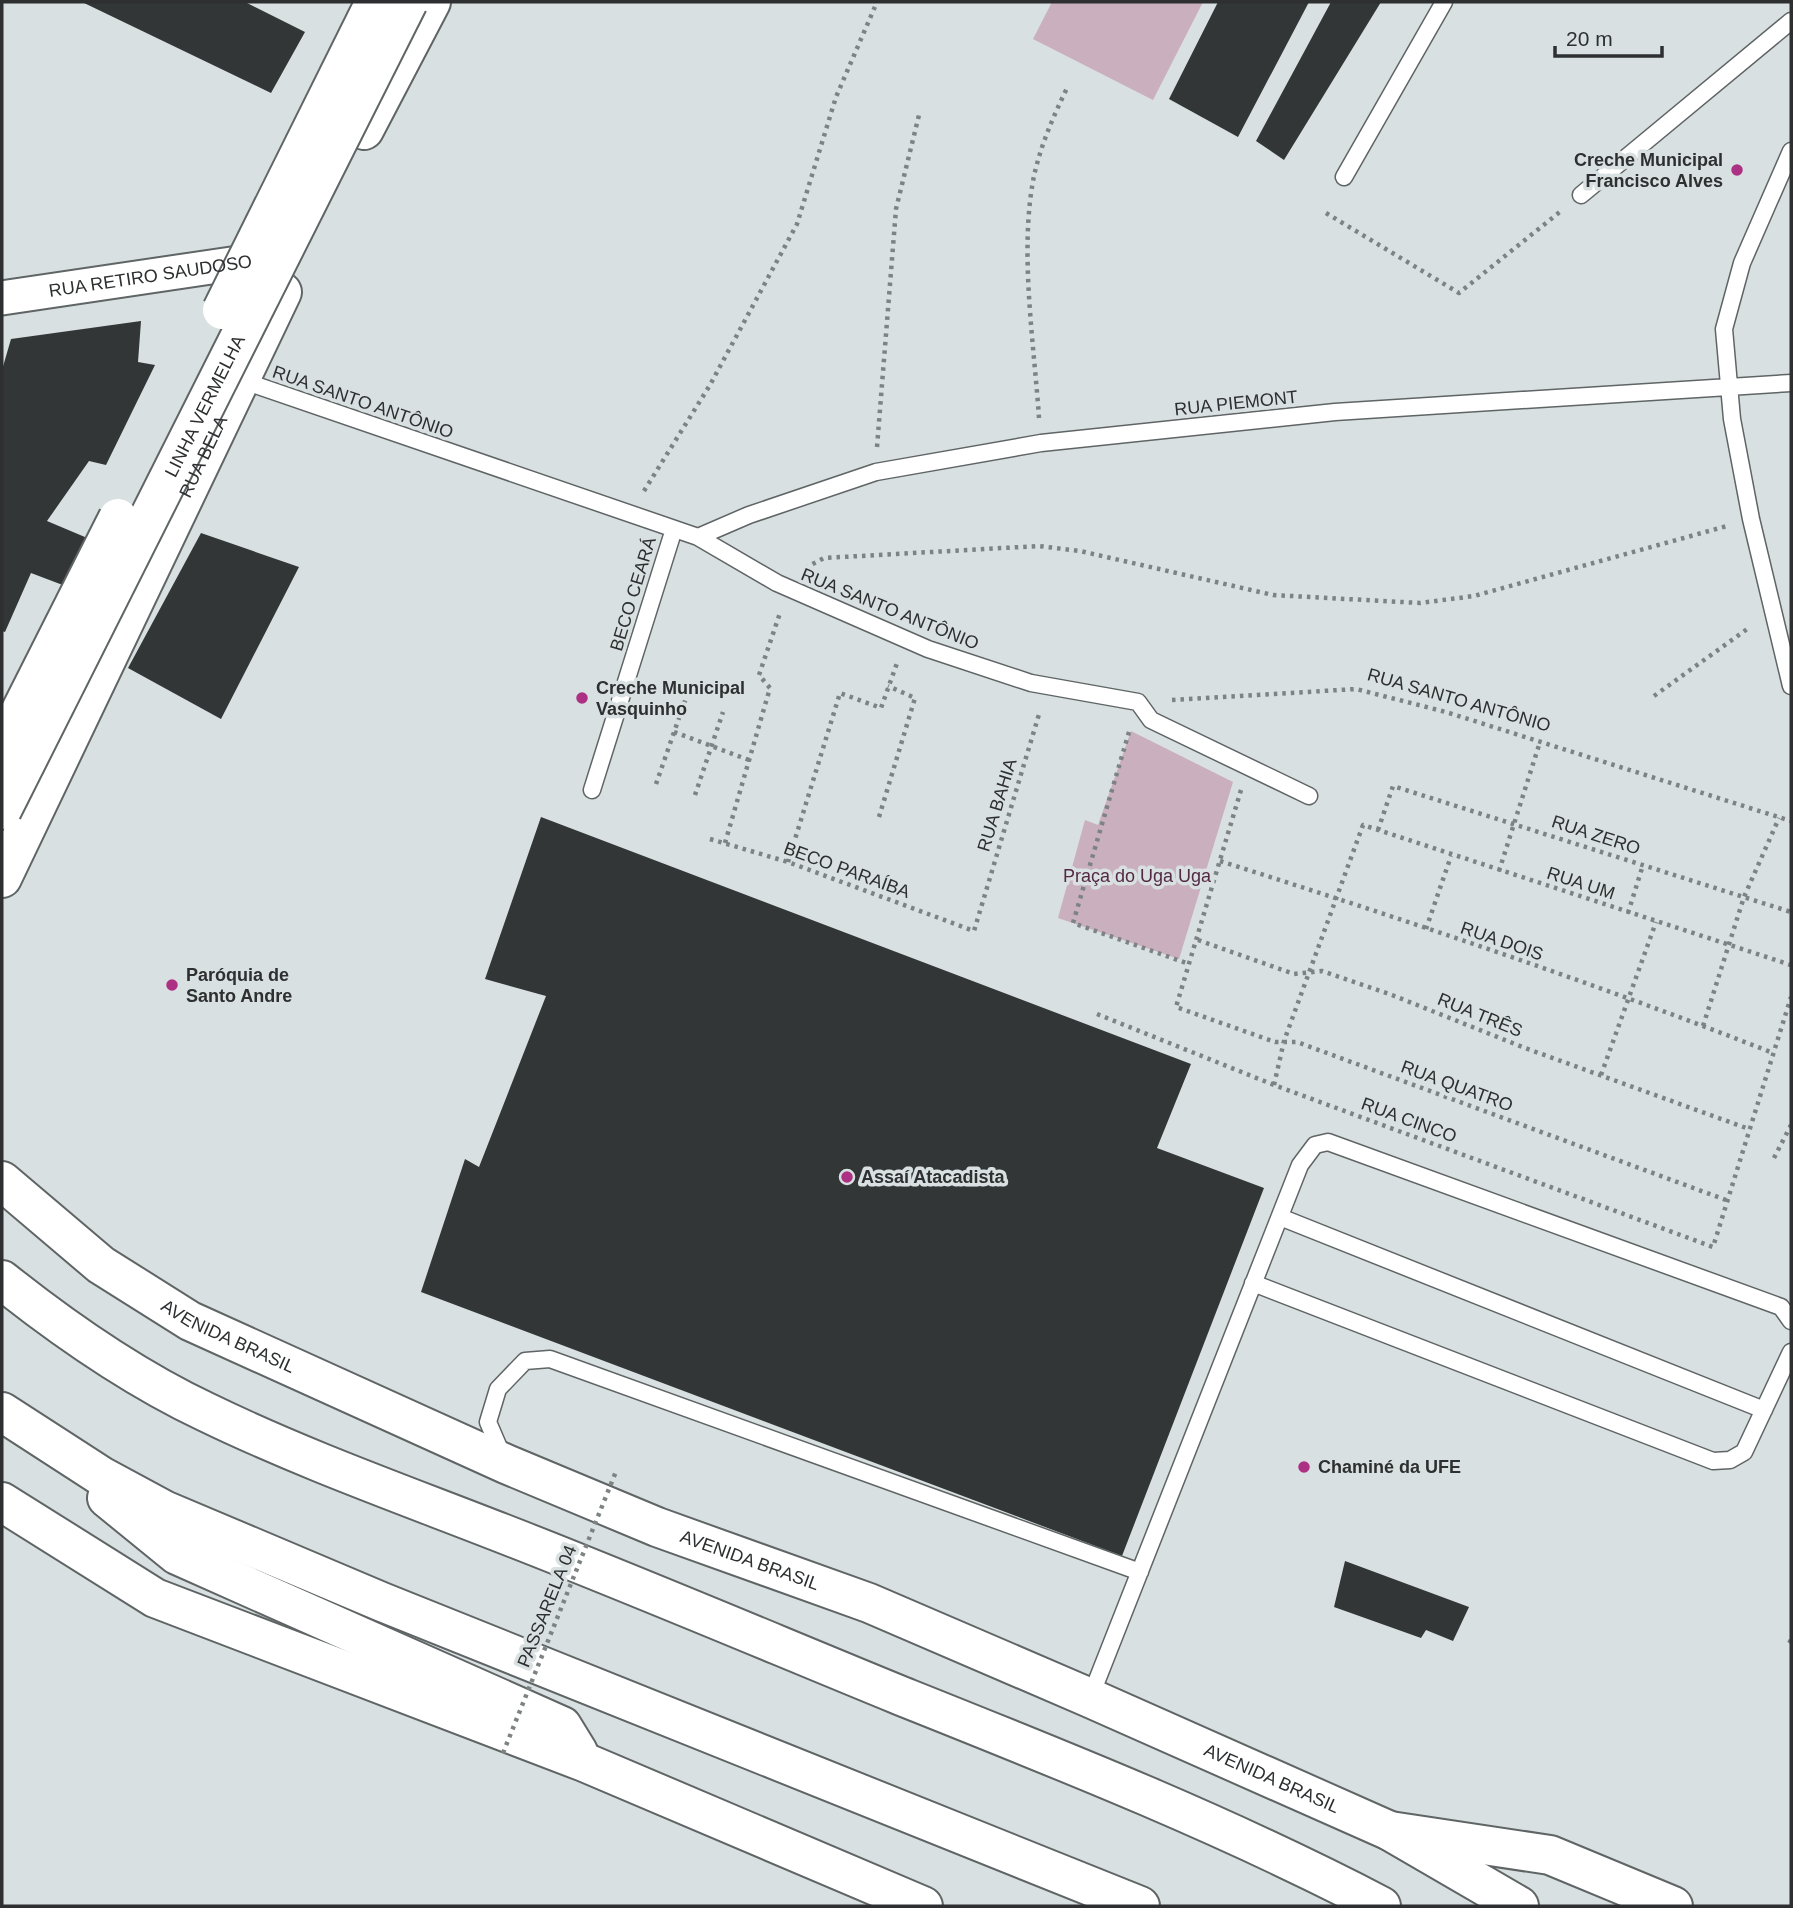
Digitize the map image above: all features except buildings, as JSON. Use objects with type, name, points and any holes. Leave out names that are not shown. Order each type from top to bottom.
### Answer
[{"type":"main road","name":"LINHA VERMELHA","points":[[2,748],[374,2]]},
{"type":"main road","name":"LINHA VERMELHA","points":[[2,810],[408,2]]},
{"type":"main road","name":"RUA BELA","points":[[2,878],[299,254],[431,2]]},
{"type":"main road","name":"AVENIDA BRASIL","points":[[6,1180],[101,1265],[190,1321],[506,1464],[657,1527],[869,1603],[1090,1698],[1390,1831],[1519,1906]]},
{"type":"main road","points":[[2,1280],[60,1327],[127,1369],[205,1412],[331,1467],[519,1540],[996,1734],[1285,1856],[1381,1906]]},
{"type":"main road","points":[[2,1413],[177,1555],[562,1726],[583,1762]]},
{"type":"main road","points":[[2,1413],[101,1476],[164,1510],[382,1602],[1139,1906]]},
{"type":"main road","points":[[2,1502],[155,1598],[583,1762],[923,1906]]},
{"type":"main road","points":[[1390,1831],[1550,1855],[1674,1906]]},
{"type":"main road","points":[[1438,1859],[1499,1906]]},
{"type":"street","name":"RUA RETIRO SAUDOSO","points":[[2,298],[299,254]]},
{"type":"lane","points":[[1344,177],[1444,2]]},
{"type":"lane","points":[[1581,195],[1791,21]]},
{"type":"lane","points":[[1791,151],[1742,263],[1724,329],[1729,387],[1751,519],[1773,610],[1787,650],[1791,686]]},
{"type":"lane","name":"RUA SANTO ANTÔNIO","points":[[241,380],[698,537],[782,586],[928,649],[1047,686],[1138,702]]},
{"type":"lane","name":"RUA PIEMONT","points":[[698,537],[749,515],[876,472],[1041,443],[1335,412],[1791,383]]},
{"type":"lane","name":"BECO CEARÁ","points":[[592,790],[674,529]]},
{"type":"lane","points":[[1138,702],[1151,720],[1309,796]]},
{"type":"lane","points":[[1090,1698],[1300,1165],[1315,1145],[1328,1142],[1781,1307],[1791,1321]]},
{"type":"lane","points":[[1280,1217],[1764,1410]]},
{"type":"lane","points":[[1254,1283],[1713,1461],[1730,1460],[1744,1452],[1791,1352]]},
{"type":"lane","points":[[506,1464],[488,1422],[498,1389],[525,1361],[550,1359],[1140,1572]]},
{"type":"path","points":[[629,515],[710,385],[797,224],[836,97],[877,2]]},
{"type":"path","points":[[1041,443],[1027,232],[1034,177],[1048,127],[1068,86]]},
{"type":"path","points":[[876,472],[896,209],[919,115]]},
{"type":"path","points":[[1326,213],[1459,293],[1581,195]]},
{"type":"path","points":[[724,843],[770,688],[760,675],[782,586],[824,558],[1039,546],[1080,551],[1273,595],[1420,603],[1474,596],[1751,519]]},
{"type":"path","points":[[1654,696],[1773,610]]},
{"type":"path","name":"RUA BAHIA","points":[[974,931],[1047,686]]},
{"type":"path","points":[[788,862],[840,693],[881,708],[888,687],[915,698],[879,817]]},
{"type":"path","name":"RUA SANTO ANTÔNIO","points":[[1138,702],[1356,689],[1446,712],[1791,821]]},
{"type":"path","points":[[656,785],[687,695]]},
{"type":"path","points":[[1138,702],[1073,923],[1189,964],[1248,767]]},
{"type":"path","points":[[695,795],[723,712]]},
{"type":"path","points":[[674,732],[749,760]]},
{"type":"path","points":[[1499,871],[1540,742]]},
{"type":"path","name":"RUA ZERO","points":[[1378,830],[1393,786],[1791,912]]},
{"type":"path","points":[[1703,1026],[1744,897],[1779,818]]},
{"type":"path","name":"RUA UM","points":[[1336,898],[1363,825],[1451,856],[1791,965]]},
{"type":"path","name":"BECO PARAÍBA","points":[[710,839],[788,862],[974,931]]},
{"type":"path","points":[[1426,929],[1451,856]]},
{"type":"path","name":"RUA DOIS","points":[[1220,862],[1336,898],[1630,999],[1773,1053]]},
{"type":"path","points":[[1628,913],[1643,864]]},
{"type":"path","points":[[1273,1085],[1284,1041],[1336,898]]},
{"type":"path","points":[[1601,1075],[1656,922]]},
{"type":"path","name":"RUA TRÊS","points":[[1198,940],[1294,974],[1322,971],[1392,995],[1749,1129]]},
{"type":"path","name":"RUA QUATRO","points":[[1189,964],[1176,1006],[1275,1042],[1297,1042],[1726,1200]]},
{"type":"path","points":[[1726,1200],[1791,997]]},
{"type":"path","name":"RUA CINCO","points":[[1097,1014],[1273,1085],[1713,1247],[1726,1200]]},
{"type":"path","points":[[1774,1158],[1791,1125]]},
{"type":"path","name":"PASSARELA 04","points":[[503,1753],[617,1469]]},
{"type":"green space","points":[[1052,2],[1203,2],[1153,100],[1033,39]]},
{"type":"green space","name":"Praça do Uga Uga","points":[[1131,731],[1233,782],[1179,959],[1058,918],[1085,820],[1098,825]]},
{"type":"place","name":"Creche Municipal Francisco Alves","points":[[1737,170]]},
{"type":"place","name":"Creche Municipal Vasquinho","points":[[582,698]]},
{"type":"place","name":"Paróquia de Santo Andre","points":[[172,985]]},
{"type":"place","name":"Assaí Atacadista","points":[[847,1177]]},
{"type":"place","name":"Chaminé da UFE","points":[[1304,1467]]}]
